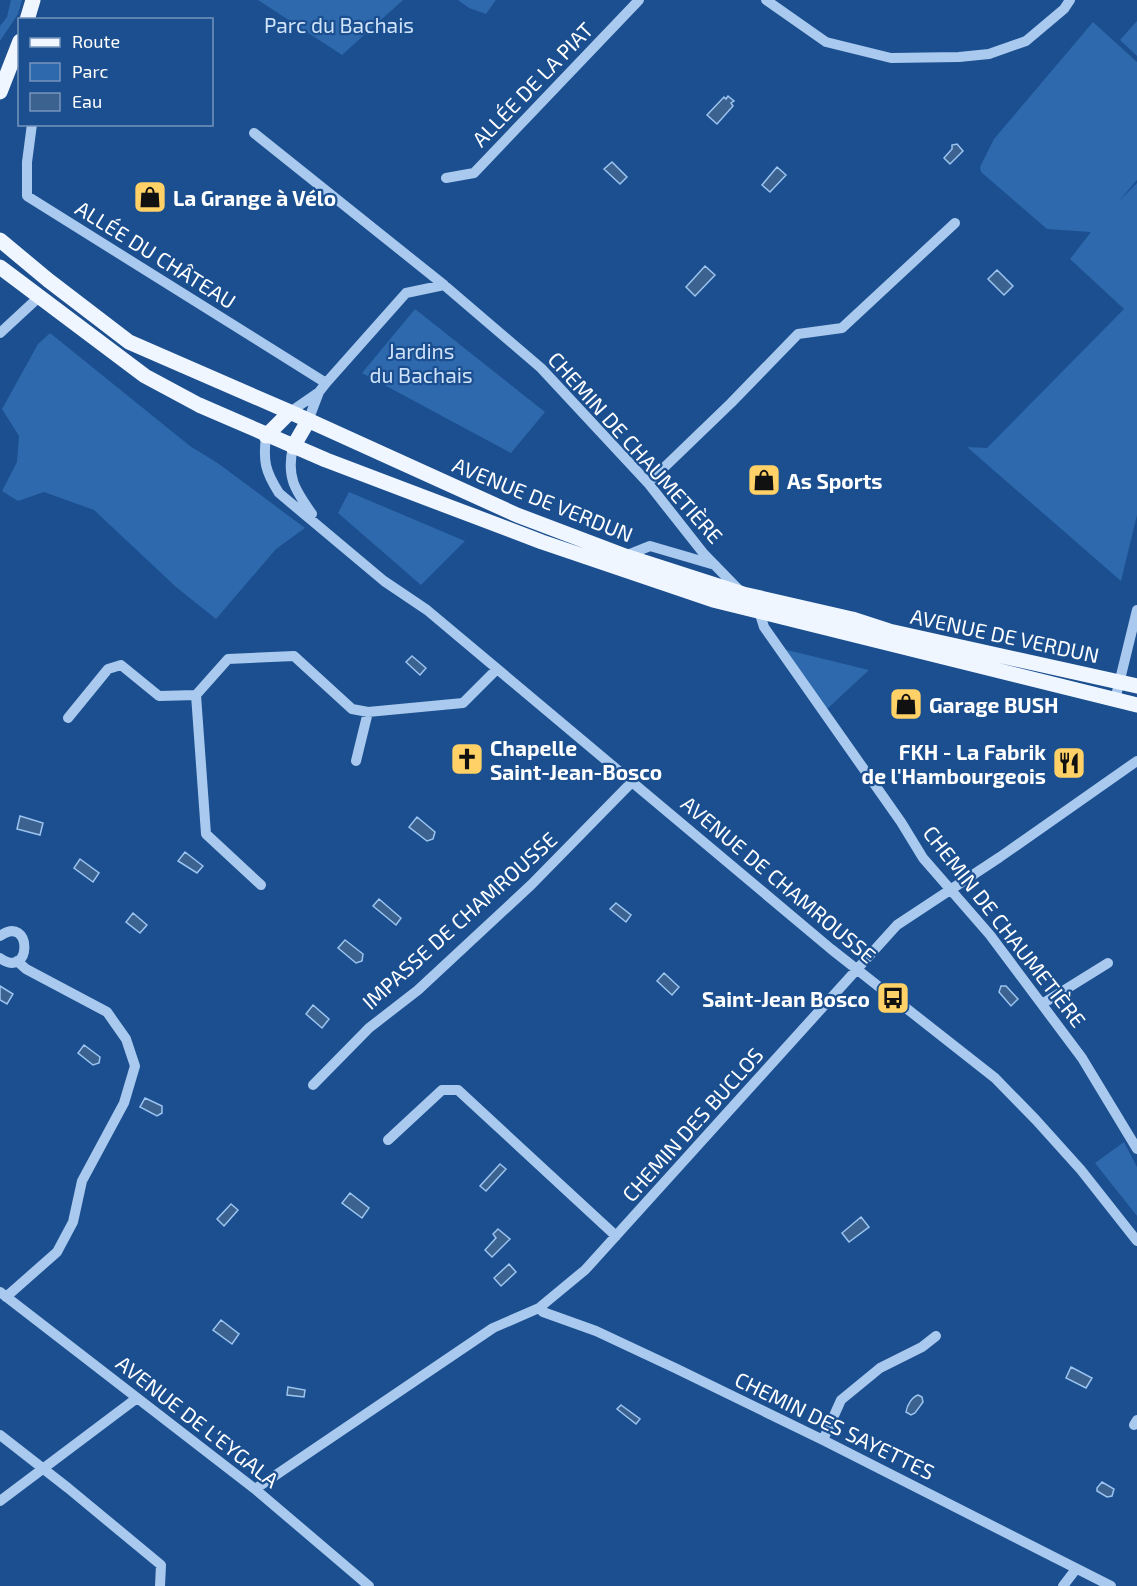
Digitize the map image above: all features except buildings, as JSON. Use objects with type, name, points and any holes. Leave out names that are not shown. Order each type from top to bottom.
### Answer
[{"type":"main road","points":[[28,18],[33,0]]},
{"type":"main road","points":[[0,62],[18,43]]},
{"type":"main road","points":[[0,92],[18,46]]},
{"type":"main road","name":"AVENUE DE VERDUN","points":[[0,240],[66,295],[129,342],[517,515],[625,556],[743,594],[852,619],[889,631],[1137,686]]},
{"type":"main road","name":"AVENUE DE VERDUN","points":[[0,267],[145,376],[199,405],[293,447],[542,542],[713,600],[1137,705]]},
{"type":"main road","points":[[266,436],[290,412]]},
{"type":"main road","points":[[293,447],[308,420]]},
{"type":"street","name":"ALLÉE DE LA PIAT","points":[[446,178],[474,173],[639,0]]},
{"type":"street","points":[[766,0],[826,42],[891,58],[989,54],[1026,41],[1064,9],[1070,0]]},
{"type":"street","name":"ALLÉE DU CHÂTEAU","points":[[32,126],[27,162],[27,196],[322,388]]},
{"type":"street","name":"CHEMIN DE CHAUMETIÈRE","points":[[254,133],[444,285],[541,368],[648,483],[743,594]]},
{"type":"street","points":[[648,483],[798,334],[842,328],[955,223]]},
{"type":"street","points":[[290,412],[322,388],[406,293],[444,285]]},
{"type":"street","points":[[0,333],[40,296]]},
{"type":"street","points":[[308,420],[322,388]]},
{"type":"street","name":"AVENUE DE CHAMROUSSE","points":[[266,436],[264,453],[268,476],[279,493],[319,524],[384,581],[427,610],[631,783],[858,970],[995,1078],[1082,1170],[1137,1241]]},
{"type":"street","name":"AVENUE DE CHAMROUSSE","points":[[293,447],[290,460],[294,488],[319,524]]},
{"type":"street","name":"CHEMIN DE CHAUMETIÈRE","points":[[625,556],[650,546],[716,565]]},
{"type":"street","points":[[1119,681],[1137,610]]},
{"type":"street","name":"CHEMIN DE CHAUMETIÈRE","points":[[759,611],[764,627],[901,822],[923,858],[990,934],[1082,1058],[1137,1149]]},
{"type":"street","points":[[68,718],[108,669],[121,665],[159,696],[195,694],[228,659],[294,656],[352,709],[368,712],[463,703],[497,669]]},
{"type":"street","name":"AVENUE DE VERDUN","points":[[1115,700],[1119,681]]},
{"type":"street","points":[[195,694],[206,834],[261,885]]},
{"type":"street","points":[[356,761],[368,712]]},
{"type":"street","name":"CHEMIN DES BUCLOS","points":[[255,1489],[493,1328],[539,1308],[585,1270],[897,925],[1009,851],[1137,761]]},
{"type":"street","name":"IMPASSE DE CHAMROUSSE","points":[[313,1085],[369,1028],[418,990],[531,885],[631,783]]},
{"type":"street","points":[[0,936],[6,932],[12,932],[23,938],[26,950],[17,962]]},
{"type":"street","points":[[0,958],[8,962],[17,962],[107,1012],[126,1039],[135,1066],[124,1103],[105,1134],[82,1181],[73,1222],[57,1252],[3,1294]]},
{"type":"street","points":[[1042,1004],[1108,963]]},
{"type":"street","points":[[388,1140],[442,1090],[458,1090],[616,1236]]},
{"type":"street","name":"AVENUE DE L'EYGALA","points":[[3,1294],[255,1489],[369,1586]]},
{"type":"street","name":"CHEMIN DES SAYETTES","points":[[539,1308],[543,1312],[596,1331],[675,1368],[1111,1586]]},
{"type":"street","points":[[823,1440],[841,1400],[880,1368],[922,1347],[936,1336]]},
{"type":"street","points":[[0,1501],[137,1398]]},
{"type":"street","points":[[0,1435],[44,1468],[161,1565],[160,1586]]},
{"type":"street","points":[[1063,1586],[1076,1569]]},
{"type":"green space","points":[[11,0],[22,0],[18,14],[0,41],[0,26],[7,17]]},
{"type":"green space","name":"Parc du Bachais","points":[[258,0],[403,0],[342,55]]},
{"type":"green space","points":[[458,0],[496,0],[486,14],[469,8]]},
{"type":"green space","points":[[1137,21],[1137,56],[1120,40]]},
{"type":"green space","points":[[1093,22],[1137,62],[1137,180],[1118,202],[1137,183],[1137,515],[1121,581],[967,447],[987,448],[1124,309],[1070,259],[1091,232],[1047,229],[981,172],[980,167],[994,139]]},
{"type":"green space","name":"Jardins du Bachais","points":[[415,309],[545,412],[511,453],[362,373]]},
{"type":"green space","points":[[50,333],[190,446],[219,464],[305,528],[276,549],[216,619],[176,587],[94,510],[44,492],[18,501],[2,491],[17,462],[19,436],[2,409],[38,344]]},
{"type":"green space","points":[[349,492],[465,541],[421,585],[338,513]]},
{"type":"green space","points":[[783,649],[869,670],[827,709]]},
{"type":"green space","points":[[1124,1142],[1137,1167],[1137,1216],[1095,1163]]},
{"type":"water","points":[[728,96],[734,101],[731,103],[733,106],[717,124],[707,115],[724,97],[726,99]]},
{"type":"water","points":[[957,144],[963,151],[950,164],[944,158],[952,149],[952,145]]},
{"type":"water","points":[[612,162],[627,177],[620,184],[604,169]]},
{"type":"water","points":[[777,167],[786,175],[770,192],[762,185]]},
{"type":"water","points":[[705,266],[715,275],[695,296],[686,287]]},
{"type":"water","points":[[997,270],[1013,286],[1004,295],[988,279]]},
{"type":"water","points":[[412,656],[426,668],[420,675],[406,662]]},
{"type":"water","points":[[20,816],[43,823],[40,835],[17,829]]},
{"type":"water","points":[[417,817],[435,832],[433,839],[427,841],[409,827]]},
{"type":"water","points":[[185,852],[203,866],[197,873],[178,861]]},
{"type":"water","points":[[80,859],[99,873],[93,882],[74,868]]},
{"type":"water","points":[[379,899],[401,918],[396,925],[373,906]]},
{"type":"water","points":[[616,903],[631,915],[626,922],[610,909]]},
{"type":"water","points":[[133,913],[147,925],[140,933],[126,922]]},
{"type":"water","points":[[345,940],[363,954],[362,961],[356,963],[338,948]]},
{"type":"water","points":[[664,973],[679,987],[672,995],[657,981]]},
{"type":"water","points":[[0,986],[13,994],[7,1004],[0,1000]]},
{"type":"water","points":[[1001,986],[1006,986],[1018,999],[1011,1006],[999,992]]},
{"type":"water","points":[[313,1005],[329,1019],[322,1028],[306,1014]]},
{"type":"water","points":[[84,1045],[100,1057],[99,1063],[93,1065],[78,1053]]},
{"type":"water","points":[[145,1098],[162,1106],[162,1113],[157,1116],[140,1107]]},
{"type":"water","points":[[500,1164],[506,1169],[486,1191],[480,1186]]},
{"type":"water","points":[[350,1193],[369,1208],[362,1218],[342,1203]]},
{"type":"water","points":[[231,1204],[238,1210],[224,1226],[217,1219]]},
{"type":"water","points":[[861,1217],[869,1227],[849,1242],[842,1233]]},
{"type":"water","points":[[498,1229],[510,1239],[492,1257],[485,1250],[496,1238],[493,1234]]},
{"type":"water","points":[[509,1264],[516,1272],[501,1286],[494,1278]]},
{"type":"water","points":[[221,1320],[239,1334],[232,1344],[213,1330]]},
{"type":"water","points":[[1071,1367],[1092,1378],[1086,1388],[1066,1378]]},
{"type":"water","points":[[288,1387],[305,1390],[304,1397],[287,1395]]},
{"type":"water","points":[[918,1395],[922,1397],[923,1402],[911,1415],[906,1412],[907,1407]]},
{"type":"water","points":[[621,1405],[640,1419],[636,1424],[617,1409]]},
{"type":"water","points":[[1102,1482],[1114,1489],[1112,1496],[1107,1497],[1097,1491]]},
{"type":"place","name":"La Grange à Vélo","points":[[150,197]]},
{"type":"place","name":"As Sports","points":[[764,480]]},
{"type":"place","name":"Garage BUSH","points":[[906,704]]},
{"type":"place","name":"Chapelle Saint-Jean-Bosco","points":[[467,759]]},
{"type":"place","name":"FKH - La Fabrik de l'Hambourgeois","points":[[1069,763]]},
{"type":"place","name":"Saint-Jean Bosco","points":[[893,998]]}]
